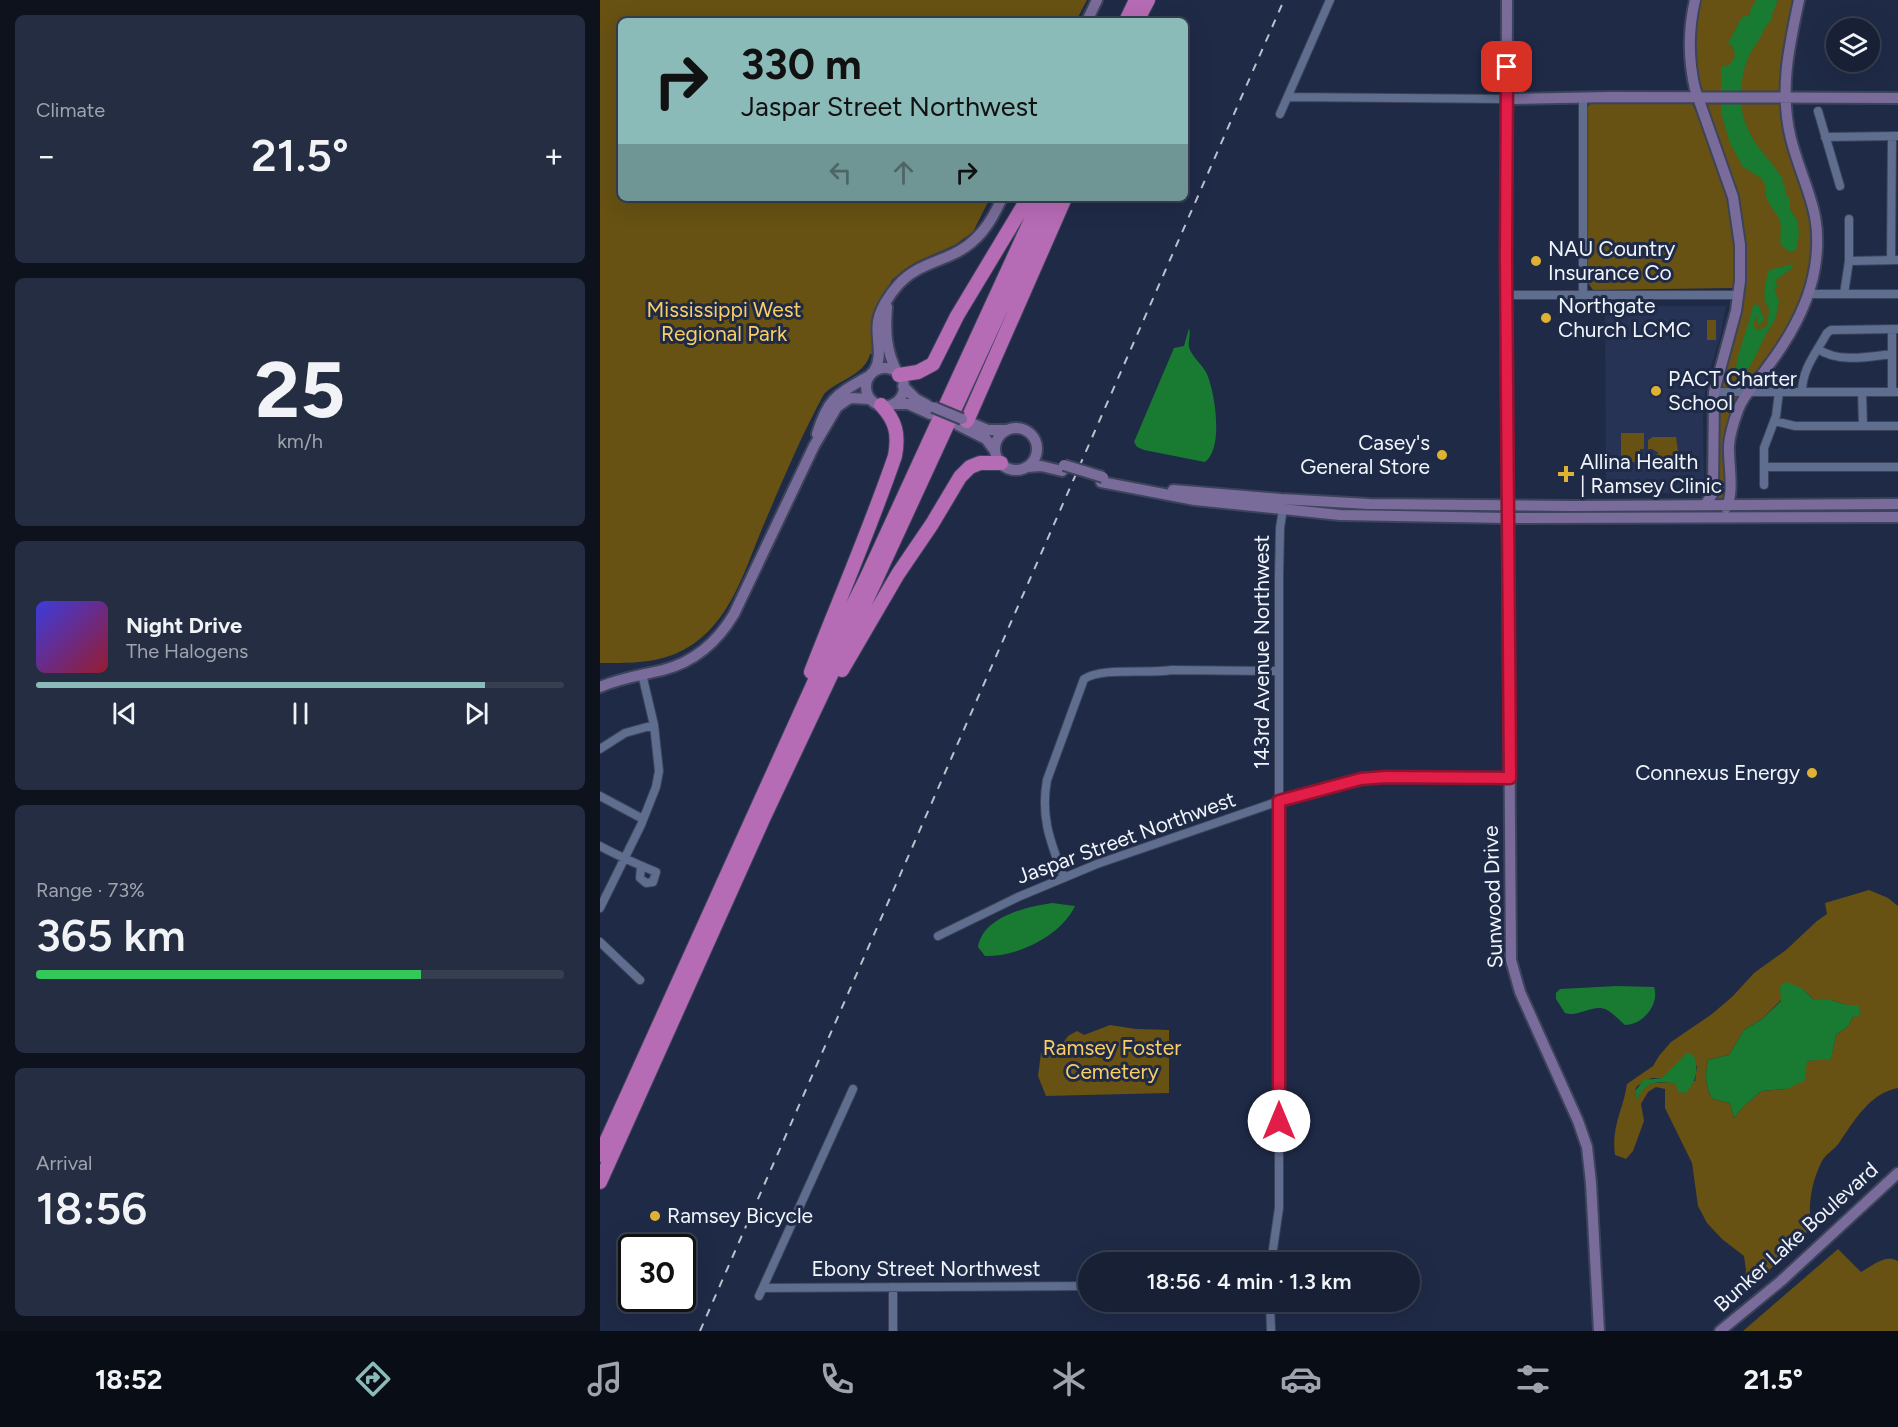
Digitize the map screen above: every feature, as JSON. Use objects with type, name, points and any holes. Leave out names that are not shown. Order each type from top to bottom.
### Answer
[{"type":"highway","points":[[1127,18],[1136,0]]},
{"type":"highway","points":[[1139,18],[1148,0]]},
{"type":"highway","points":[[900,378],[923,370],[936,358],[957,316],[1027,201]]},
{"type":"highway","points":[[600,1155],[817,676],[864,581],[1040,201]]},
{"type":"highway","points":[[600,1182],[798,744],[1051,201]]},
{"type":"highway","points":[[962,422],[1064,201]]},
{"type":"highway","points":[[773,773],[895,456],[896,428],[891,415],[881,402]]},
{"type":"highway","points":[[798,744],[898,574],[960,477],[970,467],[998,457]]},
{"type":"street","points":[[1088,18],[1097,0]]},
{"type":"street","points":[[1280,114],[1330,0]]},
{"type":"street","name":"Sunwood Drive","points":[[1507,0],[1506,295],[1511,960],[1520,992],[1578,1120],[1587,1148],[1592,1183],[1599,1331]]},
{"type":"street","points":[[1695,0],[1690,29],[1689,57],[1694,83],[1728,179],[1737,214],[1741,264],[1732,329],[1714,392],[1713,493],[1704,505]]},
{"type":"street","points":[[1620,518],[1630,513],[1718,513],[1724,511],[1730,495],[1730,435],[1740,403],[1785,342],[1809,294],[1817,252],[1817,221],[1791,139],[1784,98],[1788,52],[1799,0]]},
{"type":"street","points":[[1288,97],[1898,98]]},
{"type":"street","points":[[1583,98],[1583,295]]},
{"type":"street","points":[[1818,111],[1840,186]]},
{"type":"street","points":[[1825,136],[1895,136],[1895,260],[1849,261]]},
{"type":"street","points":[[881,402],[866,387],[880,358],[878,322],[888,301],[899,284],[913,271],[957,252],[973,242],[991,220],[1000,201]]},
{"type":"street","points":[[1844,294],[1849,261],[1849,219]]},
{"type":"street","points":[[1809,294],[1898,294]]},
{"type":"street","points":[[1506,295],[1738,295]]},
{"type":"street","points":[[888,301],[886,339],[890,356],[900,378],[916,399],[931,410]]},
{"type":"street","points":[[1714,392],[1749,392],[1779,392],[1802,392],[1895,392],[1892,354],[1895,328],[1831,330],[1803,374],[1802,392]]},
{"type":"street","points":[[1818,349],[1835,357],[1892,354]]},
{"type":"street","points":[[814,446],[821,420],[831,402],[843,391],[872,373],[886,368],[900,378]]},
{"type":"street","points":[[881,402],[901,395],[900,378]]},
{"type":"street","points":[[1764,485],[1764,448],[1779,403],[1779,392]]},
{"type":"street","points":[[1862,392],[1863,426]]},
{"type":"street","points":[[600,687],[671,668],[684,662],[706,648],[726,627],[814,446],[837,407],[845,399],[856,397],[909,404],[988,430],[1016,428],[1027,431],[1048,459],[1063,468]]},
{"type":"street","points":[[1774,421],[1795,426],[1898,426]]},
{"type":"street","points":[[962,422],[986,439],[998,457],[1013,470],[1041,466],[1063,468],[1145,492],[1195,500],[1340,515],[1508,518],[1898,517]]},
{"type":"street","points":[[998,457],[998,439],[1006,430]]},
{"type":"street","points":[[1027,467],[1036,456],[1036,445]]},
{"type":"street","points":[[1764,467],[1898,467]]},
{"type":"street","points":[[1102,479],[1167,489],[1281,500],[1370,504],[1898,504]]},
{"type":"street","name":"143rd Avenue Northwest","points":[[1273,1252],[1279,1208],[1279,671],[1280,537],[1283,509]]},
{"type":"street","points":[[1064,878],[1048,835],[1044,794],[1082,684],[1090,675],[1172,670],[1279,671]]},
{"type":"street","points":[[600,908],[643,819],[660,771],[654,725],[642,674]]},
{"type":"street","points":[[600,749],[625,733],[654,725]]},
{"type":"street","name":"Jaspar Street Northwest","points":[[938,936],[1018,897],[1064,878],[1166,839],[1279,801],[1361,779],[1385,777],[1510,778]]},
{"type":"street","points":[[600,796],[643,819]]},
{"type":"street","points":[[600,846],[641,866]]},
{"type":"street","points":[[600,942],[640,980]]},
{"type":"street","points":[[759,1296],[853,1089]]},
{"type":"street","name":"Bunker Lake Boulevard","points":[[1720,1331],[1781,1281],[1896,1177]]},
{"type":"street","name":"Ebony Street Northwest","points":[[763,1288],[1078,1286]]},
{"type":"street","points":[[892,1331],[893,1287]]},
{"type":"street","points":[[1270,1312],[1271,1331]]},
{"type":"shaded area","points":[[1755,0],[1778,0],[1771,17],[1772,20],[1765,28],[1745,66],[1741,92],[1742,111],[1750,135],[1784,181],[1782,182],[1785,194],[1790,198],[1790,209],[1797,220],[1799,234],[1796,250],[1789,252],[1781,245],[1780,221],[1766,196],[1766,186],[1761,178],[1743,167],[1730,143],[1721,113],[1721,67],[1729,65],[1735,57],[1733,47],[1728,43],[1742,17],[1750,15]]},
{"type":"shaded area","points":[[1793,264],[1792,268],[1775,281],[1778,287],[1774,287],[1779,303],[1775,318],[1746,373],[1738,375],[1735,373],[1738,356],[1754,304],[1759,306],[1764,319],[1758,325],[1756,314],[1753,327],[1758,330],[1767,326],[1769,309],[1764,290],[1769,270]]},
{"type":"shaded area","name":"PACT Charter School","points":[[1605,306],[1726,306],[1721,334],[1706,383],[1703,414],[1704,493],[1606,493]]},
{"type":"shaded area","points":[[1189,328],[1189,347],[1207,374],[1215,407],[1214,445],[1211,455],[1205,462],[1144,450],[1137,447],[1134,442],[1174,348],[1184,346]]},
{"type":"shaded area","points":[[1052,903],[1075,906],[1060,927],[1037,943],[1011,953],[985,956],[978,947],[988,928],[996,921],[1030,907]]},
{"type":"shaded area","points":[[1787,982],[1803,989],[1814,1000],[1831,1000],[1847,1005],[1858,1005],[1861,1015],[1853,1017],[1848,1026],[1836,1035],[1831,1059],[1807,1061],[1805,1080],[1787,1089],[1761,1091],[1734,1118],[1730,1103],[1713,1099],[1708,1090],[1706,1071],[1708,1060],[1729,1055],[1744,1030],[1762,1019],[1781,1001],[1780,986]]},
{"type":"shaded area","points":[[1654,987],[1655,1000],[1644,1017],[1625,1025],[1602,1008],[1575,1014],[1565,1013],[1556,999],[1556,993],[1560,989]]},
{"type":"shaded area","points":[[1689,1053],[1694,1056],[1696,1071],[1694,1080],[1686,1093],[1679,1092],[1675,1083],[1656,1082],[1644,1089],[1636,1100],[1635,1091],[1644,1080],[1662,1078]]},
{"type":"green space","name":"Mississippi West Regional Park","points":[[600,0],[1087,0],[1078,18],[618,18],[618,201],[988,201],[973,232],[955,245],[916,262],[892,280],[878,307],[876,355],[870,354],[863,367],[824,394],[792,458],[735,594],[714,625],[685,649],[665,658],[633,663],[600,663]]},
{"type":"green space","points":[[1698,0],[1796,0],[1781,86],[1814,225],[1810,280],[1789,329],[1739,401],[1727,491],[1725,497],[1717,499],[1714,498],[1716,414],[1743,252],[1695,77],[1694,15]]},
{"type":"green space","points":[[1590,103],[1691,103],[1693,105],[1720,170],[1731,210],[1735,266],[1735,284],[1732,288],[1593,290],[1588,283],[1588,107]]},
{"type":"green space","points":[[1707,320],[1716,320],[1716,340],[1707,340]]},
{"type":"green space","points":[[1621,433],[1644,433],[1644,449],[1640,449],[1640,462],[1621,462]]},
{"type":"green space","points":[[1653,437],[1676,437],[1679,458],[1671,465],[1655,464],[1656,455],[1659,453],[1648,449],[1648,440]]},
{"type":"green space","points":[[1869,890],[1888,898],[1898,906],[1898,1088],[1888,1091],[1871,1102],[1857,1117],[1837,1146],[1824,1157],[1810,1202],[1811,1226],[1797,1239],[1796,1246],[1749,1288],[1744,1285],[1746,1270],[1744,1256],[1722,1239],[1707,1223],[1698,1206],[1692,1163],[1665,1108],[1665,1089],[1656,1087],[1648,1092],[1641,1104],[1644,1121],[1633,1151],[1626,1159],[1615,1155],[1616,1127],[1627,1084],[1653,1066],[1671,1042],[1712,1014],[1754,973],[1786,950],[1827,914],[1825,903]],"holes":[[[1803,989],[1814,1000],[1831,1000],[1847,1005],[1853,1017],[1848,1026],[1836,1035],[1831,1058],[1806,1061],[1787,1089],[1761,1091],[1734,1118],[1730,1103],[1713,1099],[1708,1090],[1706,1081],[1708,1060],[1729,1055],[1744,1030],[1762,1019],[1781,1000]],[[1697,1066],[1695,1081],[1653,1083],[1645,1086],[1636,1099],[1637,1086],[1652,1078],[1662,1078]]]},
{"type":"green space","name":"Ramsey Foster Cemetery","points":[[1110,1025],[1169,1030],[1169,1093],[1046,1096],[1038,1076],[1041,1053],[1063,1043],[1068,1036],[1077,1031],[1084,1035]]},
{"type":"green space","points":[[1838,1249],[1861,1272],[1883,1260],[1898,1261],[1898,1331],[1743,1331]]},
{"type":"railway","points":[[700,1331],[1284,0]]},
{"type":"place","name":"NAU Country Insurance Co","points":[[1536,261]]},
{"type":"place","name":"Northgate Church LCMC","points":[[1546,318]]},
{"type":"place","name":"PACT Charter School","points":[[1656,391]]},
{"type":"place","name":"Casey's General Store","points":[[1442,455]]},
{"type":"place","name":"Allina Health | Ramsey Clinic","points":[[1566,474]]},
{"type":"place","name":"Connexus Energy","points":[[1812,773]]},
{"type":"place","name":"Ramsey Bicycle","points":[[655,1216]]},
{"type":"route","points":[[1279,1121],[1279,801],[1361,779],[1385,777],[1510,778],[1507,67]]}]
